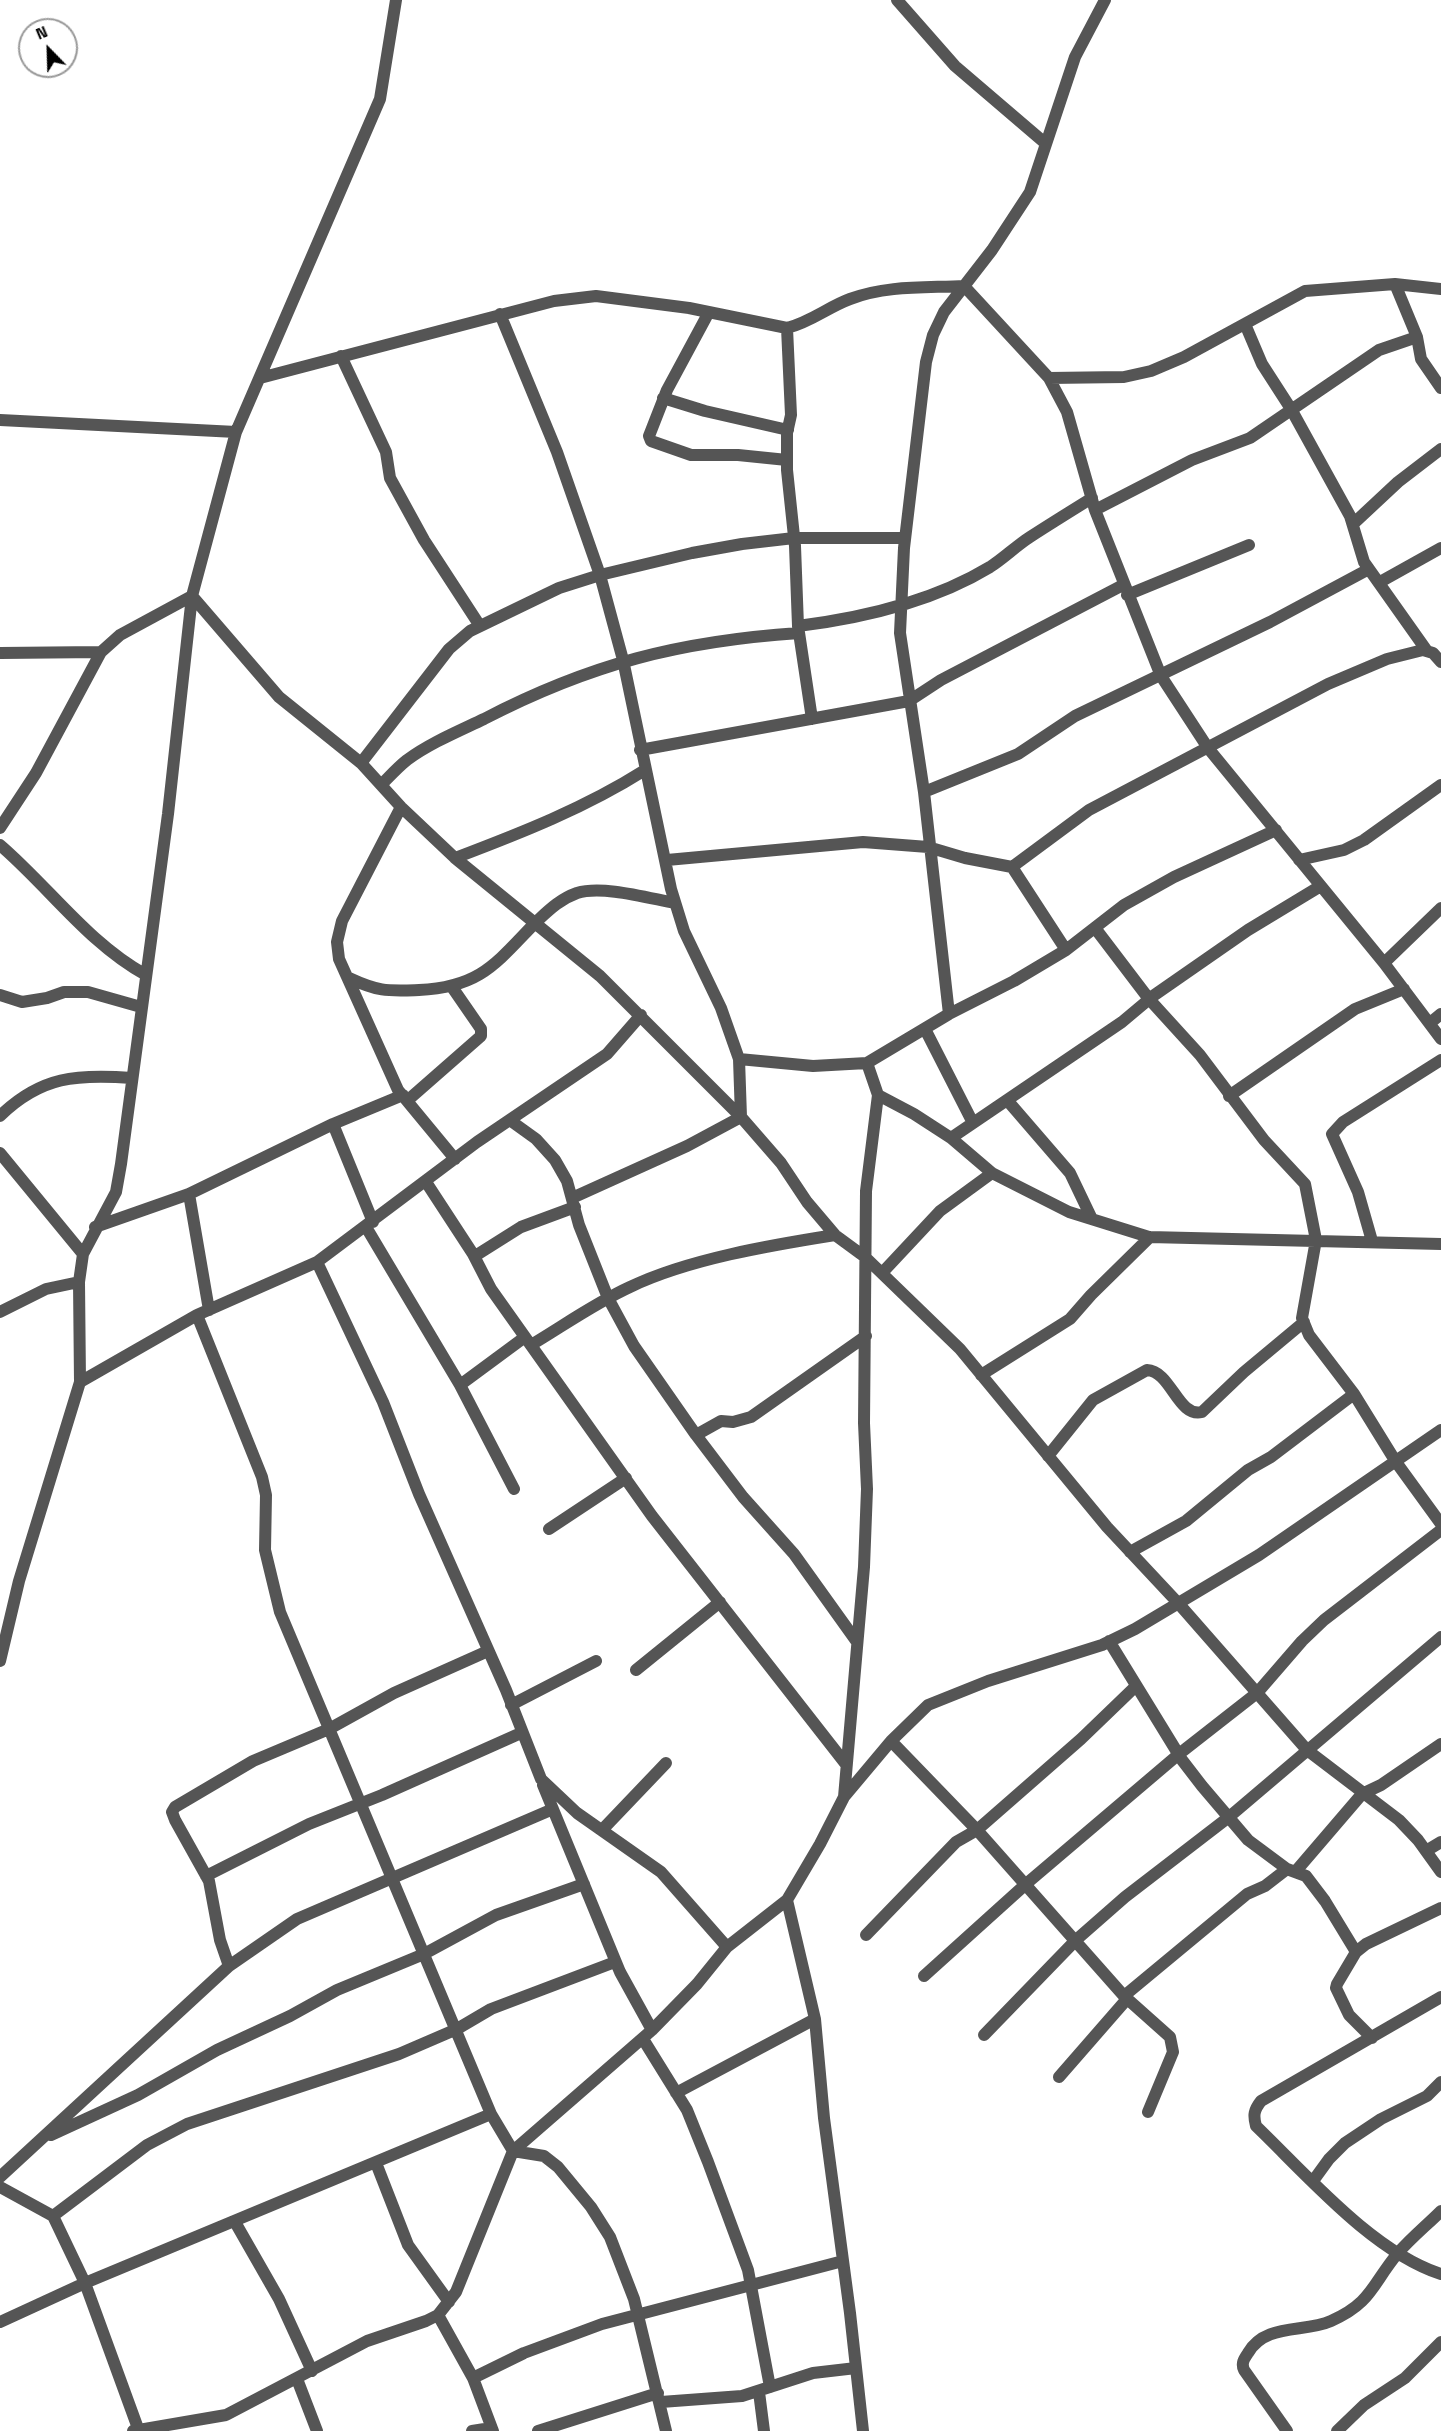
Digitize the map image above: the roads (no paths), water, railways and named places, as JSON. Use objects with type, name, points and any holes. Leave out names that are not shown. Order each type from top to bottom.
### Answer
[{"type":"street","points":[[0,1660],[3,1639],[19,1581],[80,1382],[79,1282],[83,1254],[95,1227],[116,1192],[146,975],[192,596],[236,432],[380,99],[396,0]]},
{"type":"street","points":[[897,0],[955,66],[1045,143]]},
{"type":"street","points":[[948,1014],[928,847],[924,792],[900,633],[905,537],[926,362],[933,335],[944,312],[1030,192],[1075,57],[1105,0]]},
{"type":"street","points":[[1049,378],[1124,377],[1151,371],[1184,357],[1305,291],[1395,284],[1441,289]]},
{"type":"street","points":[[1395,284],[1417,337],[1421,360],[1441,388]]},
{"type":"street","points":[[260,378],[554,301],[596,296],[709,312],[787,328],[804,324],[848,300],[881,290],[964,286]]},
{"type":"street","points":[[964,286],[1049,378],[1067,412],[1094,504],[1125,590],[1161,676],[1208,748],[1384,963],[1441,1039]]},
{"type":"street","points":[[709,312],[663,398],[649,436],[655,444],[691,455],[738,455],[787,460]]},
{"type":"street","points":[[500,314],[557,452],[600,575],[622,660],[675,903],[684,931],[720,1008],[739,1059],[741,1117]]},
{"type":"street","points":[[1245,324],[1262,364],[1291,409],[1353,524],[1360,554],[1437,656]]},
{"type":"street","points":[[787,328],[791,414],[787,460],[799,629],[812,719]]},
{"type":"street","points":[[381,785],[406,761],[461,730],[540,691],[622,660],[737,637],[799,629],[831,622],[902,604],[947,587],[989,567],[1029,538],[1094,504],[1192,460],[1250,438],[1378,350],[1417,337]]},
{"type":"street","points":[[341,356],[386,452],[390,478],[424,540],[480,626]]},
{"type":"street","points":[[663,398],[705,411],[788,430]]},
{"type":"street","points":[[0,420],[236,432]]},
{"type":"street","points":[[1353,524],[1398,482],[1441,449]]},
{"type":"street","points":[[361,763],[449,649],[480,626],[559,588],[600,575],[693,553],[794,538],[905,537]]},
{"type":"street","points":[[640,750],[909,701],[941,680],[1125,590],[1249,545]]},
{"type":"street","points":[[1380,582],[1441,548]]},
{"type":"street","points":[[924,792],[1018,754],[1075,717],[1161,676],[1370,569]]},
{"type":"street","points":[[0,828],[36,774],[101,652],[120,635],[192,596]]},
{"type":"street","points":[[192,596],[279,697],[361,763],[401,807],[455,858],[600,976],[741,1117],[781,1163],[807,1202],[835,1235],[865,1257],[960,1349],[1130,1552],[1179,1604],[1307,1750],[1399,1820],[1441,1872]]},
{"type":"street","points":[[1012,867],[1089,810],[1328,684],[1387,659],[1423,650],[1437,656]]},
{"type":"street","points":[[0,653],[101,652]]},
{"type":"street","points":[[455,858],[570,813],[604,796],[645,770]]},
{"type":"street","points":[[1299,860],[1344,850],[1364,840],[1441,785]]},
{"type":"street","points":[[401,807],[342,921],[337,942],[339,958],[394,1083],[455,1159]]},
{"type":"street","points":[[739,1059],[813,1066],[867,1063],[948,1014],[1014,981],[1066,950],[1124,905],[1174,877],[1276,830]]},
{"type":"street","points":[[667,860],[863,842],[928,847],[965,858],[1012,867],[1066,950]]},
{"type":"street","points":[[0,845],[36,876],[51,894],[109,951],[146,975]]},
{"type":"street","points":[[951,1138],[1122,1022],[1149,999],[1248,930],[1319,886]]},
{"type":"street","points":[[349,978],[374,990],[461,985],[490,969],[536,922],[563,899],[594,890],[675,903]]},
{"type":"street","points":[[1384,963],[1441,908]]},
{"type":"street","points":[[1095,928],[1149,999],[1200,1055],[1264,1140],[1305,1184],[1316,1240],[1302,1318],[1309,1335],[1353,1394],[1396,1462],[1441,1524]]},
{"type":"street","points":[[95,1227],[189,1194],[333,1124],[406,1098],[481,1036],[481,1029],[452,987]]},
{"type":"street","points":[[1229,1096],[1355,1009],[1404,989]]},
{"type":"street","points":[[0,994],[22,1002],[47,998],[64,992],[88,992],[141,1007]]},
{"type":"street","points":[[1430,1023],[1441,1014]]},
{"type":"street","points":[[80,1382],[203,1312],[317,1262],[455,1159],[607,1054],[641,1015]]},
{"type":"street","points":[[925,1029],[973,1123]]},
{"type":"street","points":[[1372,1241],[1358,1192],[1332,1134],[1343,1122],[1441,1060]]},
{"type":"street","points":[[844,1797],[845,1763],[864,1567],[867,1489],[864,1424],[866,1191],[878,1095],[867,1063]]},
{"type":"street","points":[[0,1116],[25,1095],[62,1079],[88,1075],[132,1077]]},
{"type":"street","points":[[878,1095],[914,1113],[951,1138],[992,1173],[1069,1212],[1150,1238],[1441,1244]]},
{"type":"street","points":[[1006,1100],[1070,1173],[1092,1219]]},
{"type":"street","points":[[475,1256],[521,1227],[741,1117]]},
{"type":"street","points":[[511,1120],[536,1139],[555,1160],[608,1298],[634,1346],[696,1435],[743,1497],[794,1554],[857,1642]]},
{"type":"street","points":[[333,1124],[370,1224],[460,1385],[514,1489]]},
{"type":"street","points":[[0,1152],[83,1254]]},
{"type":"street","points":[[882,1274],[940,1211],[992,1173]]},
{"type":"street","points":[[426,1182],[475,1256],[491,1289],[652,1516],[845,1763]]},
{"type":"street","points":[[189,1194],[203,1312],[262,1477],[266,1495],[265,1550],[280,1612],[491,2114],[513,2151]]},
{"type":"street","points":[[460,1385],[528,1341],[608,1298],[652,1278],[701,1262],[835,1235]]},
{"type":"street","points":[[981,1375],[1070,1319],[1091,1294],[1150,1238]]},
{"type":"street","points":[[317,1262],[383,1402],[419,1494],[511,1705],[520,1733],[615,1962],[647,2035],[687,2110],[708,2162],[750,2284],[765,2389],[764,2431]]},
{"type":"street","points":[[0,1312],[46,1288],[79,1282]]},
{"type":"street","points":[[1048,1456],[1093,1400],[1148,1370],[1154,1370],[1164,1380],[1189,1411],[1196,1414],[1202,1412],[1244,1372],[1304,1322]]},
{"type":"street","points":[[696,1435],[721,1421],[733,1422],[751,1417],[866,1336]]},
{"type":"street","points":[[1130,1552],[1186,1521],[1248,1470],[1271,1457],[1353,1394]]},
{"type":"street","points":[[0,2187],[53,2216],[85,2283],[137,2430],[226,2415],[367,2342],[438,2315],[456,2292],[513,2151],[647,2035],[697,1984],[727,1947],[787,1900],[844,1797],[891,1741],[928,1705],[988,1681],[1109,1641],[1179,1604],[1259,1555],[1441,1430]]},
{"type":"street","points":[[549,1529],[626,1478]]},
{"type":"street","points":[[924,1976],[1026,1884],[1179,1754],[1257,1693],[1302,1641],[1324,1620],[1441,1530]]},
{"type":"street","points":[[636,1670],[720,1602]]},
{"type":"street","points":[[984,2035],[1076,1940],[1152,1874],[1229,1818],[1441,1636]]},
{"type":"street","points":[[1109,1641],[1179,1754],[1229,1818],[1248,1840],[1291,1870],[1306,1876],[1325,1901],[1356,1952]]},
{"type":"street","points":[[229,1966],[220,1940],[206,1876],[175,1820],[172,1812],[175,1807],[253,1761],[329,1729],[394,1693],[488,1651]]},
{"type":"street","points":[[511,1705],[596,1661]]},
{"type":"street","points":[[866,1935],[956,1842],[977,1830],[1081,1739],[1136,1686]]},
{"type":"street","points":[[206,1876],[260,1847],[520,1733]]},
{"type":"street","points":[[891,1741],[977,1830],[1126,1997],[1170,2037],[1173,2043],[1171,2059],[1148,2112]]},
{"type":"street","points":[[1059,2077],[1126,1997],[1247,1894],[1291,1870],[1362,1794],[1381,1785],[1441,1744]]},
{"type":"street","points":[[603,1829],[666,1763]]},
{"type":"street","points":[[541,1779],[569,1807],[661,1872],[727,1947]]},
{"type":"street","points":[[0,2177],[229,1966],[297,1919],[553,1809]]},
{"type":"street","points":[[1426,1851],[1441,1842]]},
{"type":"street","points":[[41,2140],[138,2095],[217,2050],[291,2016],[338,1990],[424,1954],[496,1915],[584,1884]]},
{"type":"street","points":[[787,1900],[815,2019],[824,2118],[862,2431]]},
{"type":"street","points":[[1372,2037],[1349,2015],[1336,1988],[1356,1952],[1441,1908]]},
{"type":"street","points":[[53,2216],[167,2133],[252,2100],[321,2081],[399,2054],[457,2029],[491,2009],[615,1962]]},
{"type":"street","points":[[1441,1997],[1262,2101],[1255,2108],[1253,2117],[1256,2126],[1348,2215],[1408,2261],[1441,2274]]},
{"type":"street","points":[[676,2093],[815,2019]]},
{"type":"street","points":[[1313,2181],[1329,2159],[1346,2143],[1380,2119],[1426,2096],[1441,2082]]},
{"type":"street","points":[[0,2322],[85,2283],[491,2114]]},
{"type":"street","points":[[513,2151],[544,2156],[558,2167],[591,2206],[610,2237],[638,2316],[666,2431]]},
{"type":"street","points":[[376,2163],[408,2245],[449,2302]]},
{"type":"street","points":[[1287,2431],[1244,2370],[1243,2361],[1251,2348],[1263,2337],[1279,2331],[1303,2329],[1330,2322],[1365,2302],[1398,2253],[1441,2211]]},
{"type":"street","points":[[235,2222],[279,2298],[312,2371]]},
{"type":"street","points":[[473,2378],[578,2332],[750,2284],[843,2261]]},
{"type":"street","points":[[438,2315],[473,2378],[492,2429],[472,2431]]},
{"type":"street","points":[[1337,2431],[1364,2405],[1405,2378],[1441,2342]]},
{"type":"street","points":[[538,2431],[659,2398],[742,2396],[813,2373],[856,2368]]},
{"type":"street","points":[[297,2379],[316,2431]]}]
